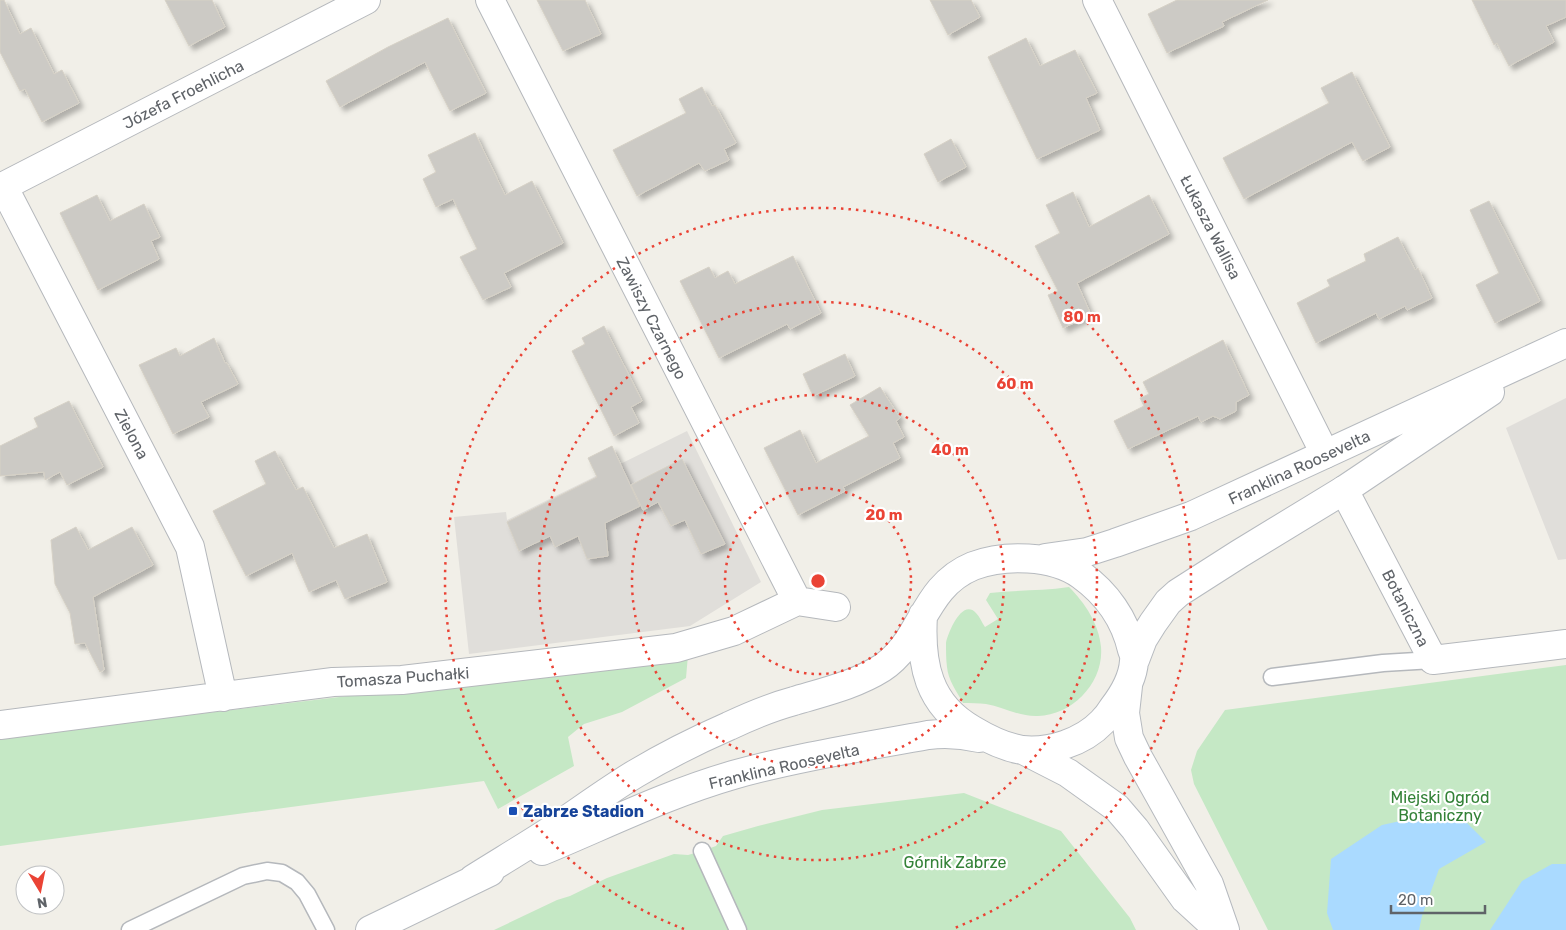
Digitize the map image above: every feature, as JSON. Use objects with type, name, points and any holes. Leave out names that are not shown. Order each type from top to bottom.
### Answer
[{"type":"street","name":"Józefa Froehlicha","points":[[1,187],[366,0]]},
{"type":"street","name":"Zawiszy Czarnego","points":[[490,0],[797,601]]},
{"type":"street","name":"Łukasza Wallisa","points":[[1097,0],[1325,454]]},
{"type":"street","name":"Zielona","points":[[1,187],[190,547],[223,696]]},
{"type":"street","name":"Franklina Roosevelta","points":[[474,879],[552,830],[635,774],[673,753],[751,716],[852,683],[882,668],[899,654],[943,586],[954,576],[972,566],[992,560],[1030,559],[1070,554],[1115,543],[1215,506],[1562,345]]},
{"type":"street","name":"Franklina Roosevelta","points":[[1128,686],[1143,640],[1168,602],[1178,593],[1344,490],[1562,345]]},
{"type":"street","name":"Botaniczna","points":[[1344,490],[1433,660],[1566,644]]},
{"type":"street","points":[[1030,559],[1056,564],[1076,571],[1092,583],[1108,599],[1121,619],[1129,637],[1135,660]]},
{"type":"street","points":[[797,601],[836,607]]},
{"type":"street","name":"Tomasza Puchałki","points":[[0,725],[333,682],[402,680],[676,648],[734,631],[797,601]]},
{"type":"street","points":[[923,615],[921,638],[924,663],[932,689],[944,707],[960,723],[990,740],[1023,750],[1068,773],[1117,808],[1135,829],[1185,899],[1219,930]]},
{"type":"street","points":[[1023,750],[1047,749],[1069,744],[1085,736],[1102,723],[1128,686]]},
{"type":"street","points":[[1128,686],[1125,713],[1129,738],[1209,884],[1225,930]]},
{"type":"street","name":"Franklina Roosevelta","points":[[372,930],[474,879],[676,794],[733,775],[928,735],[964,734],[990,740]]},
{"type":"lane","points":[[1272,677],[1383,663],[1433,660]]},
{"type":"lane","points":[[702,851],[738,930]]},
{"type":"lane","points":[[130,930],[243,876],[267,871],[282,873],[297,882],[307,894],[326,930]]},
{"type":"shaded area","points":[[1566,398],[1566,559],[1558,560],[1506,428]]},
{"type":"shaded area","points":[[687,431],[761,582],[690,626],[469,654],[454,517],[506,512],[507,520]]},
{"type":"green space","points":[[1069,587],[1090,614],[1100,638],[1101,660],[1092,684],[1084,694],[1063,710],[1038,716],[1025,715],[992,705],[963,703],[949,677],[946,655],[947,638],[961,613],[971,610],[976,613],[985,627],[998,619],[986,600],[990,593]]},
{"type":"green space","points":[[688,655],[686,678],[622,712],[584,724],[568,737],[574,766],[498,809],[484,781],[0,846],[0,738]]},
{"type":"green space","name":"Miejski Ogród Botaniczny","points":[[1566,665],[1566,930],[1268,930],[1194,784],[1191,770],[1197,751],[1225,710]]},
{"type":"green space","name":"Górnik Zabrze","points":[[964,793],[1061,831],[1130,918],[1136,930],[494,930],[607,878],[674,854],[688,855],[716,846],[723,836],[822,810]]},
{"type":"water","points":[[1437,813],[1464,820],[1486,842],[1439,869],[1422,916],[1419,930],[1333,930],[1327,913],[1331,859],[1382,825]]},
{"type":"water","points":[[1552,864],[1566,864],[1566,930],[1490,930],[1522,881]]},
{"type":"building","points":[[0,0],[4,0],[20,34],[31,28],[54,74],[62,70],[79,103],[42,122],[25,89],[20,91],[0,52]]},
{"type":"building","points":[[165,0],[212,0],[225,27],[189,46]]},
{"type":"building","points":[[537,0],[585,0],[601,34],[563,51]]},
{"type":"building","points":[[930,0],[971,0],[980,17],[948,35]]},
{"type":"building","points":[[1177,0],[1268,0],[1222,22],[1224,26],[1167,53],[1148,14]]},
{"type":"building","points":[[1472,0],[1566,0],[1566,17],[1546,26],[1554,42],[1509,66],[1497,43],[1494,45]]},
{"type":"building","points":[[448,18],[486,93],[450,111],[425,62],[340,107],[326,81],[388,47]]},
{"type":"building","points":[[1026,38],[1040,66],[1075,50],[1097,93],[1086,98],[1100,130],[1037,159],[988,57]]},
{"type":"building","points":[[1352,72],[1390,147],[1363,161],[1352,142],[1244,199],[1223,158],[1329,103],[1321,88]]},
{"type":"building","points":[[702,87],[712,106],[715,105],[736,143],[724,149],[729,160],[705,171],[699,163],[637,196],[613,150],[686,113],[679,99]]},
{"type":"building","points":[[475,133],[505,195],[532,181],[563,243],[504,273],[511,287],[483,300],[460,257],[477,249],[453,199],[436,207],[423,179],[436,172],[428,155]]},
{"type":"building","points":[[951,139],[966,167],[938,182],[924,154]]},
{"type":"building","points":[[1073,192],[1089,227],[1149,195],[1169,234],[1077,283],[1091,315],[1063,328],[1048,295],[1058,291],[1035,246],[1060,233],[1046,205]]},
{"type":"building","points":[[97,195],[110,221],[144,204],[160,237],[151,241],[159,259],[98,290],[60,213]]},
{"type":"building","points":[[1489,201],[1540,301],[1495,323],[1476,285],[1499,273],[1470,210]]},
{"type":"building","points":[[1398,237],[1415,270],[1418,268],[1432,298],[1407,310],[1405,306],[1379,319],[1376,313],[1316,343],[1297,303],[1330,286],[1327,280],[1366,261],[1364,254]]},
{"type":"building","points":[[793,256],[821,313],[790,329],[787,324],[719,358],[680,281],[709,267],[715,278],[728,271],[735,284]]},
{"type":"building","points":[[604,326],[642,401],[631,407],[639,423],[614,436],[572,351],[585,344],[582,338]]},
{"type":"building","points":[[214,338],[225,363],[227,363],[238,384],[201,402],[209,417],[173,434],[139,365],[176,348],[180,356]]},
{"type":"building","points":[[1223,340],[1249,395],[1236,402],[1236,411],[1220,419],[1213,416],[1201,422],[1198,416],[1128,449],[1114,421],[1144,406],[1140,398],[1149,394],[1143,382]]},
{"type":"building","points":[[845,354],[855,376],[813,396],[803,374]]},
{"type":"building","points":[[880,387],[900,418],[896,421],[904,437],[893,443],[900,458],[843,487],[845,491],[798,515],[764,448],[800,430],[816,463],[869,436],[850,405]]},
{"type":"building","points":[[69,401],[103,467],[67,485],[60,472],[45,480],[44,472],[0,476],[0,446],[38,427],[34,418]]},
{"type":"building","points":[[612,446],[640,506],[605,523],[608,556],[587,559],[578,536],[555,547],[550,536],[519,551],[507,522],[597,477],[588,458]]},
{"type":"building","points":[[275,451],[296,490],[303,487],[334,548],[367,534],[387,582],[345,599],[336,580],[309,592],[292,553],[246,576],[213,511],[266,484],[255,461]]},
{"type":"building","points":[[682,459],[725,544],[701,554],[685,520],[671,526],[658,502],[643,510],[631,485]]},
{"type":"building","points":[[76,527],[88,550],[132,527],[153,565],[93,597],[104,670],[100,672],[85,643],[75,644],[70,613],[55,584],[51,540]]},
{"type":"place","name":"Zabrze Stadion","points":[[513,811]]}]
